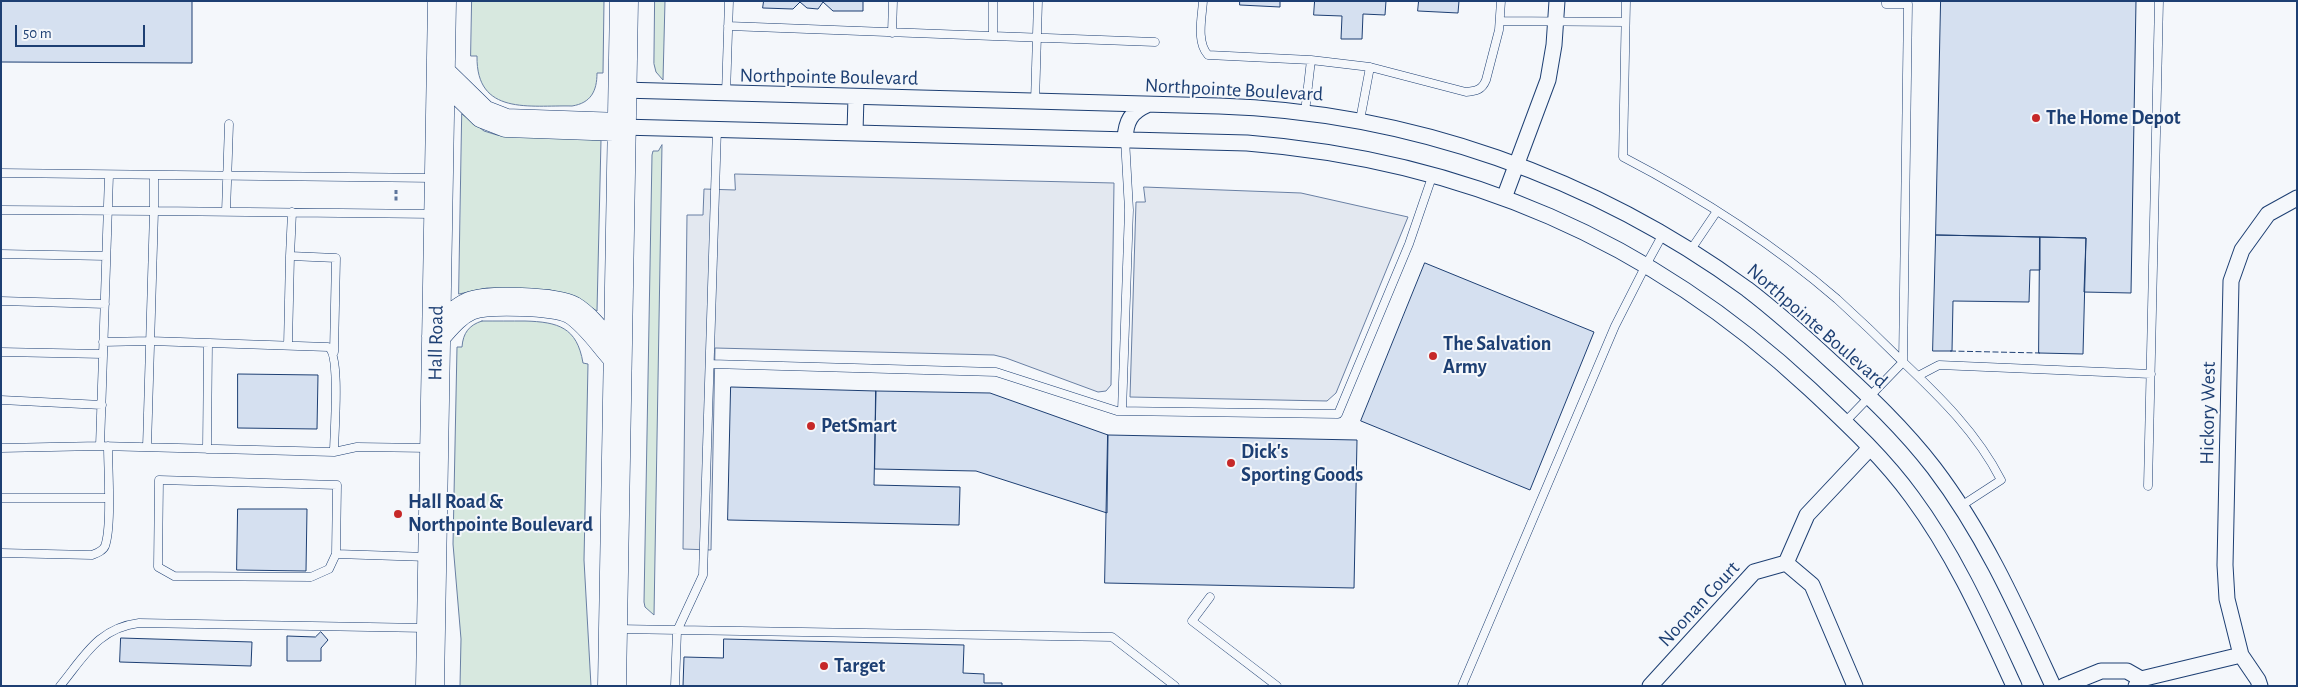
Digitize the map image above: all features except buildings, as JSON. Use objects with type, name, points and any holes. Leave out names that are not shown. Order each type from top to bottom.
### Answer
[{"type":"highway","name":"Hall Road","points":[[430,686],[442,1]]},
{"type":"highway","points":[[612,686],[624,1]]},
{"type":"highway","points":[[441,74],[484,114],[506,123],[621,126]]},
{"type":"highway","points":[[436,336],[454,316],[471,306],[490,302],[548,303],[572,310],[582,318],[617,357]]},
{"type":"street","points":[[1504,198],[1518,165],[1548,80],[1557,1]]},
{"type":"street","name":"Northpointe Boulevard","points":[[622,90],[1244,106],[1360,120],[1433,138],[1518,165],[1588,195],[1663,234],[1690,251],[1747,289],[1869,396],[1918,448],[1961,506],[1998,569],[2053,686]]},
{"type":"street","points":[[855,132],[856,97]]},
{"type":"street","points":[[1125,139],[1125,129],[1132,114],[1147,104]]},
{"type":"street","points":[[621,126],[1125,139],[1286,146],[1352,155],[1433,174],[1504,198],[1595,237],[1695,295],[1790,370],[1845,422],[1912,497],[1945,547],[1975,602],[2014,686]]},
{"type":"street","name":"Hickory West","points":[[2241,655],[2227,599],[2225,565],[2231,280],[2242,250],[2268,214],[2297,198]]},
{"type":"street","points":[[1854,686],[1812,585],[1786,562],[1807,515],[1870,448]]},
{"type":"street","name":"Noonan Court","points":[[1650,686],[1754,572],[1786,562]]},
{"type":"street","points":[[2064,686],[2101,670],[2127,671],[2139,682],[2241,655],[2260,686]]},
{"type":"lane","points":[[726,94],[729,1]]},
{"type":"lane","points":[[892,33],[893,1]]},
{"type":"lane","points":[[993,1],[993,36]]},
{"type":"lane","points":[[1034,102],[1038,1]]},
{"type":"lane","points":[[1202,1],[1203,49],[1208,55],[1311,60],[1370,67],[1466,92],[1479,90],[1483,87],[1486,80],[1500,21],[1501,1]]},
{"type":"lane","points":[[1626,1],[1623,157],[1717,210],[1816,282],[1945,403],[1971,433],[1992,462],[2001,480],[1961,506]]},
{"type":"lane","points":[[1845,422],[1903,362],[1908,4],[1886,4],[1886,1]]},
{"type":"lane","points":[[2148,486],[2159,1]]},
{"type":"lane","points":[[1500,21],[1625,22]]},
{"type":"lane","points":[[728,26],[892,33],[1036,36],[1155,42]]},
{"type":"lane","points":[[1305,112],[1311,60]]},
{"type":"lane","points":[[1360,120],[1370,67]]},
{"type":"lane","points":[[226,212],[229,124]]},
{"type":"lane","points":[[675,686],[677,631],[703,575],[717,128]]},
{"type":"lane","points":[[1122,411],[1128,210],[1125,139]]},
{"type":"lane","points":[[1,173],[438,178]]},
{"type":"lane","points":[[711,364],[996,372],[1122,411],[1338,414],[1409,244],[1433,174]]},
{"type":"lane","points":[[1,553],[92,555],[105,546],[108,526],[108,498],[102,405],[108,175]]},
{"type":"lane","points":[[147,447],[154,176]]},
{"type":"lane","points":[[1,210],[438,214]]},
{"type":"lane","points":[[1690,251],[1717,210]]},
{"type":"lane","points":[[288,345],[292,212]]},
{"type":"lane","points":[[1462,686],[1616,326],[1663,234]]},
{"type":"lane","points":[[1,254],[106,256]]},
{"type":"lane","points":[[290,256],[336,258],[334,452]]},
{"type":"lane","points":[[1,301],[105,304]]},
{"type":"lane","points":[[103,342],[150,341],[328,346],[334,354]]},
{"type":"lane","points":[[207,449],[208,343]]},
{"type":"lane","points":[[1,352],[103,354]]},
{"type":"lane","points":[[1918,376],[1939,365],[2151,374]]},
{"type":"lane","points":[[1,400],[102,405]]},
{"type":"lane","points":[[1,448],[104,446],[334,452],[356,447],[434,448]]},
{"type":"lane","points":[[159,480],[337,485],[336,554],[329,569],[311,577],[174,576],[158,567],[159,480]]},
{"type":"lane","points":[[1,498],[108,498]]},
{"type":"lane","points":[[336,554],[432,557]]},
{"type":"lane","points":[[1210,597],[1192,621],[1277,686]]},
{"type":"lane","points":[[60,686],[101,637],[111,630],[124,625],[139,623],[431,628]]},
{"type":"lane","points":[[613,628],[677,631],[1112,637],[1175,686]]},
{"type":"path","points":[[395,185],[396,202]]},
{"type":"shaded area","points":[[472,1],[604,1],[603,73],[597,73],[596,85],[592,95],[584,102],[572,106],[523,106],[496,98],[486,89],[479,75],[477,56],[471,56]]},
{"type":"shaded area","points":[[655,1],[665,1],[663,80],[656,72],[654,64]]},
{"type":"shaded area","points":[[462,114],[484,131],[497,135],[601,140],[597,311],[573,296],[550,290],[487,288],[459,294]]},
{"type":"shaded area","points":[[662,145],[654,615],[645,607],[644,602],[652,155],[653,151],[658,151]]},
{"type":"shaded area","points":[[735,174],[1114,183],[1111,385],[1106,391],[1098,392],[994,355],[715,348],[711,550],[683,549],[687,215],[703,215],[704,189],[735,190]]},
{"type":"shaded area","points":[[1144,187],[1301,193],[1408,217],[1336,393],[1327,401],[1130,397],[1136,202],[1145,202]]},
{"type":"shaded area","points":[[482,321],[525,321],[556,325],[571,334],[576,341],[583,363],[588,364],[584,560],[591,686],[460,686],[461,639],[453,544],[457,347],[462,347],[465,334],[470,327]]},
{"type":"fence","points":[[1950,351],[2040,353]]},
{"type":"place","name":"The Home Depot","points":[[2036,118]]},
{"type":"place","name":"The Salvation Army","points":[[1433,356]]},
{"type":"place","name":"PetSmart","points":[[811,426]]},
{"type":"place","name":"Dick's Sporting Goods","points":[[1231,463]]},
{"type":"place","name":"Hall Road & Northpointe Boulevard","points":[[398,514]]},
{"type":"place","name":"Target","points":[[824,666]]}]
